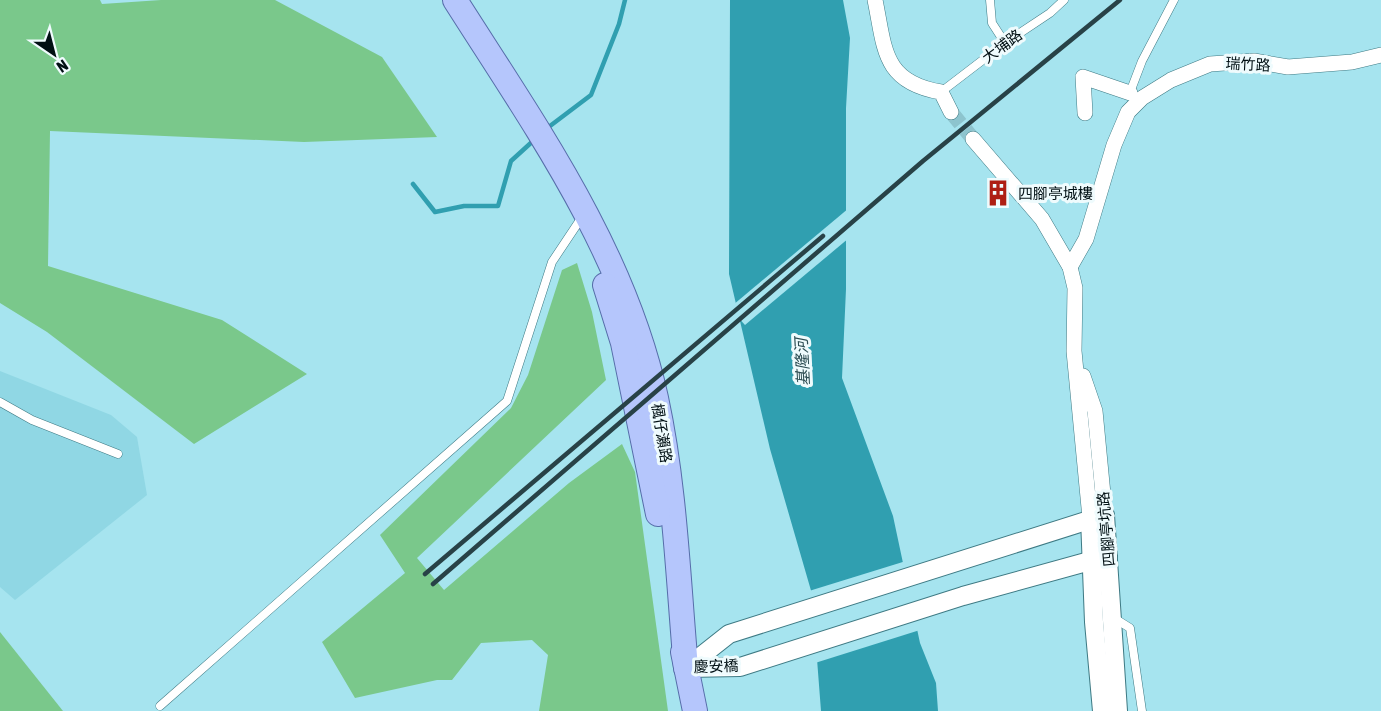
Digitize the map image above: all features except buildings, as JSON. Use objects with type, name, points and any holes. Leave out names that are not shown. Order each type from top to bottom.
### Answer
[{"type":"main road","name":"楓仔瀨路","points":[[455,0],[586,211],[599,267],[623,343],[640,417],[695,711]]},
{"type":"street","points":[[875,0],[887,60],[895,71],[910,81],[928,90],[941,92],[951,112]]},
{"type":"street","name":"瑞竹路","points":[[1070,267],[1086,239],[1114,145],[1128,112],[1142,98],[1203,65],[1254,61],[1288,67],[1352,62],[1381,55]]},
{"type":"street","points":[[1085,113],[1083,77],[1130,93]]},
{"type":"street","points":[[973,139],[1042,219],[1070,267]]},
{"type":"street","name":"四腳亭坑路","points":[[1070,267],[1075,288],[1074,351],[1098,516],[1101,558],[1113,618],[1118,711]]},
{"type":"street","name":"慶安橋","points":[[686,668],[729,634],[1098,516]]},
{"type":"street","name":"四腳亭坑路","points":[[1101,558],[1094,622],[1102,711]]},
{"type":"street","name":"慶安橋","points":[[686,668],[740,667],[963,596],[1101,558]]},
{"type":"lane","points":[[990,0],[992,23],[1005,43]]},
{"type":"lane","name":"大埔路","points":[[941,92],[1005,43],[1050,13],[1064,0]]},
{"type":"lane","name":"瑞竹路","points":[[1128,112],[1130,93],[1142,61],[1174,0]]},
{"type":"lane","points":[[160,706],[507,401],[552,262],[586,211]]},
{"type":"lane","points":[[0,402],[32,420],[118,454]]},
{"type":"lane","points":[[1113,618],[1131,628],[1142,711]]},
{"type":"shaded area","points":[[0,371],[111,415],[137,437],[147,495],[15,600],[0,587]]},
{"type":"green space","points":[[0,0],[100,0],[102,4],[161,0],[275,0],[382,57],[437,137],[304,142],[50,131],[48,266],[222,320],[307,374],[194,444],[47,332],[0,303]]},
{"type":"green space","points":[[577,263],[592,312],[606,380],[417,558],[444,590],[569,483],[622,444],[635,472],[668,711],[539,711],[548,655],[532,640],[481,643],[452,680],[437,680],[355,698],[322,642],[405,573],[380,535],[511,408],[528,375],[562,270]]},
{"type":"green space","points":[[0,632],[63,711],[0,711]]},
{"type":"water","name":"基隆河","points":[[730,0],[843,0],[850,38],[846,108],[846,289],[842,378],[893,516],[920,643],[936,683],[938,711],[821,711],[812,594],[770,449],[729,274]]},
{"type":"pier","points":[[849,208],[849,238],[745,325],[735,314],[733,305]]},
{"type":"pier","points":[[906,561],[920,630],[815,663],[809,591]]},
{"type":"waterway","points":[[546,129],[591,95],[619,24],[625,0]]},
{"type":"waterway","points":[[413,184],[435,212],[464,206],[498,206],[511,161],[533,141]]},
{"type":"tunnel","points":[[951,112],[973,139]]},
{"type":"railway","points":[[433,584],[923,161],[1120,0]]},
{"type":"railway","points":[[425,574],[823,236]]},
{"type":"place","name":"四腳亭城樓","points":[[998,193]]}]
